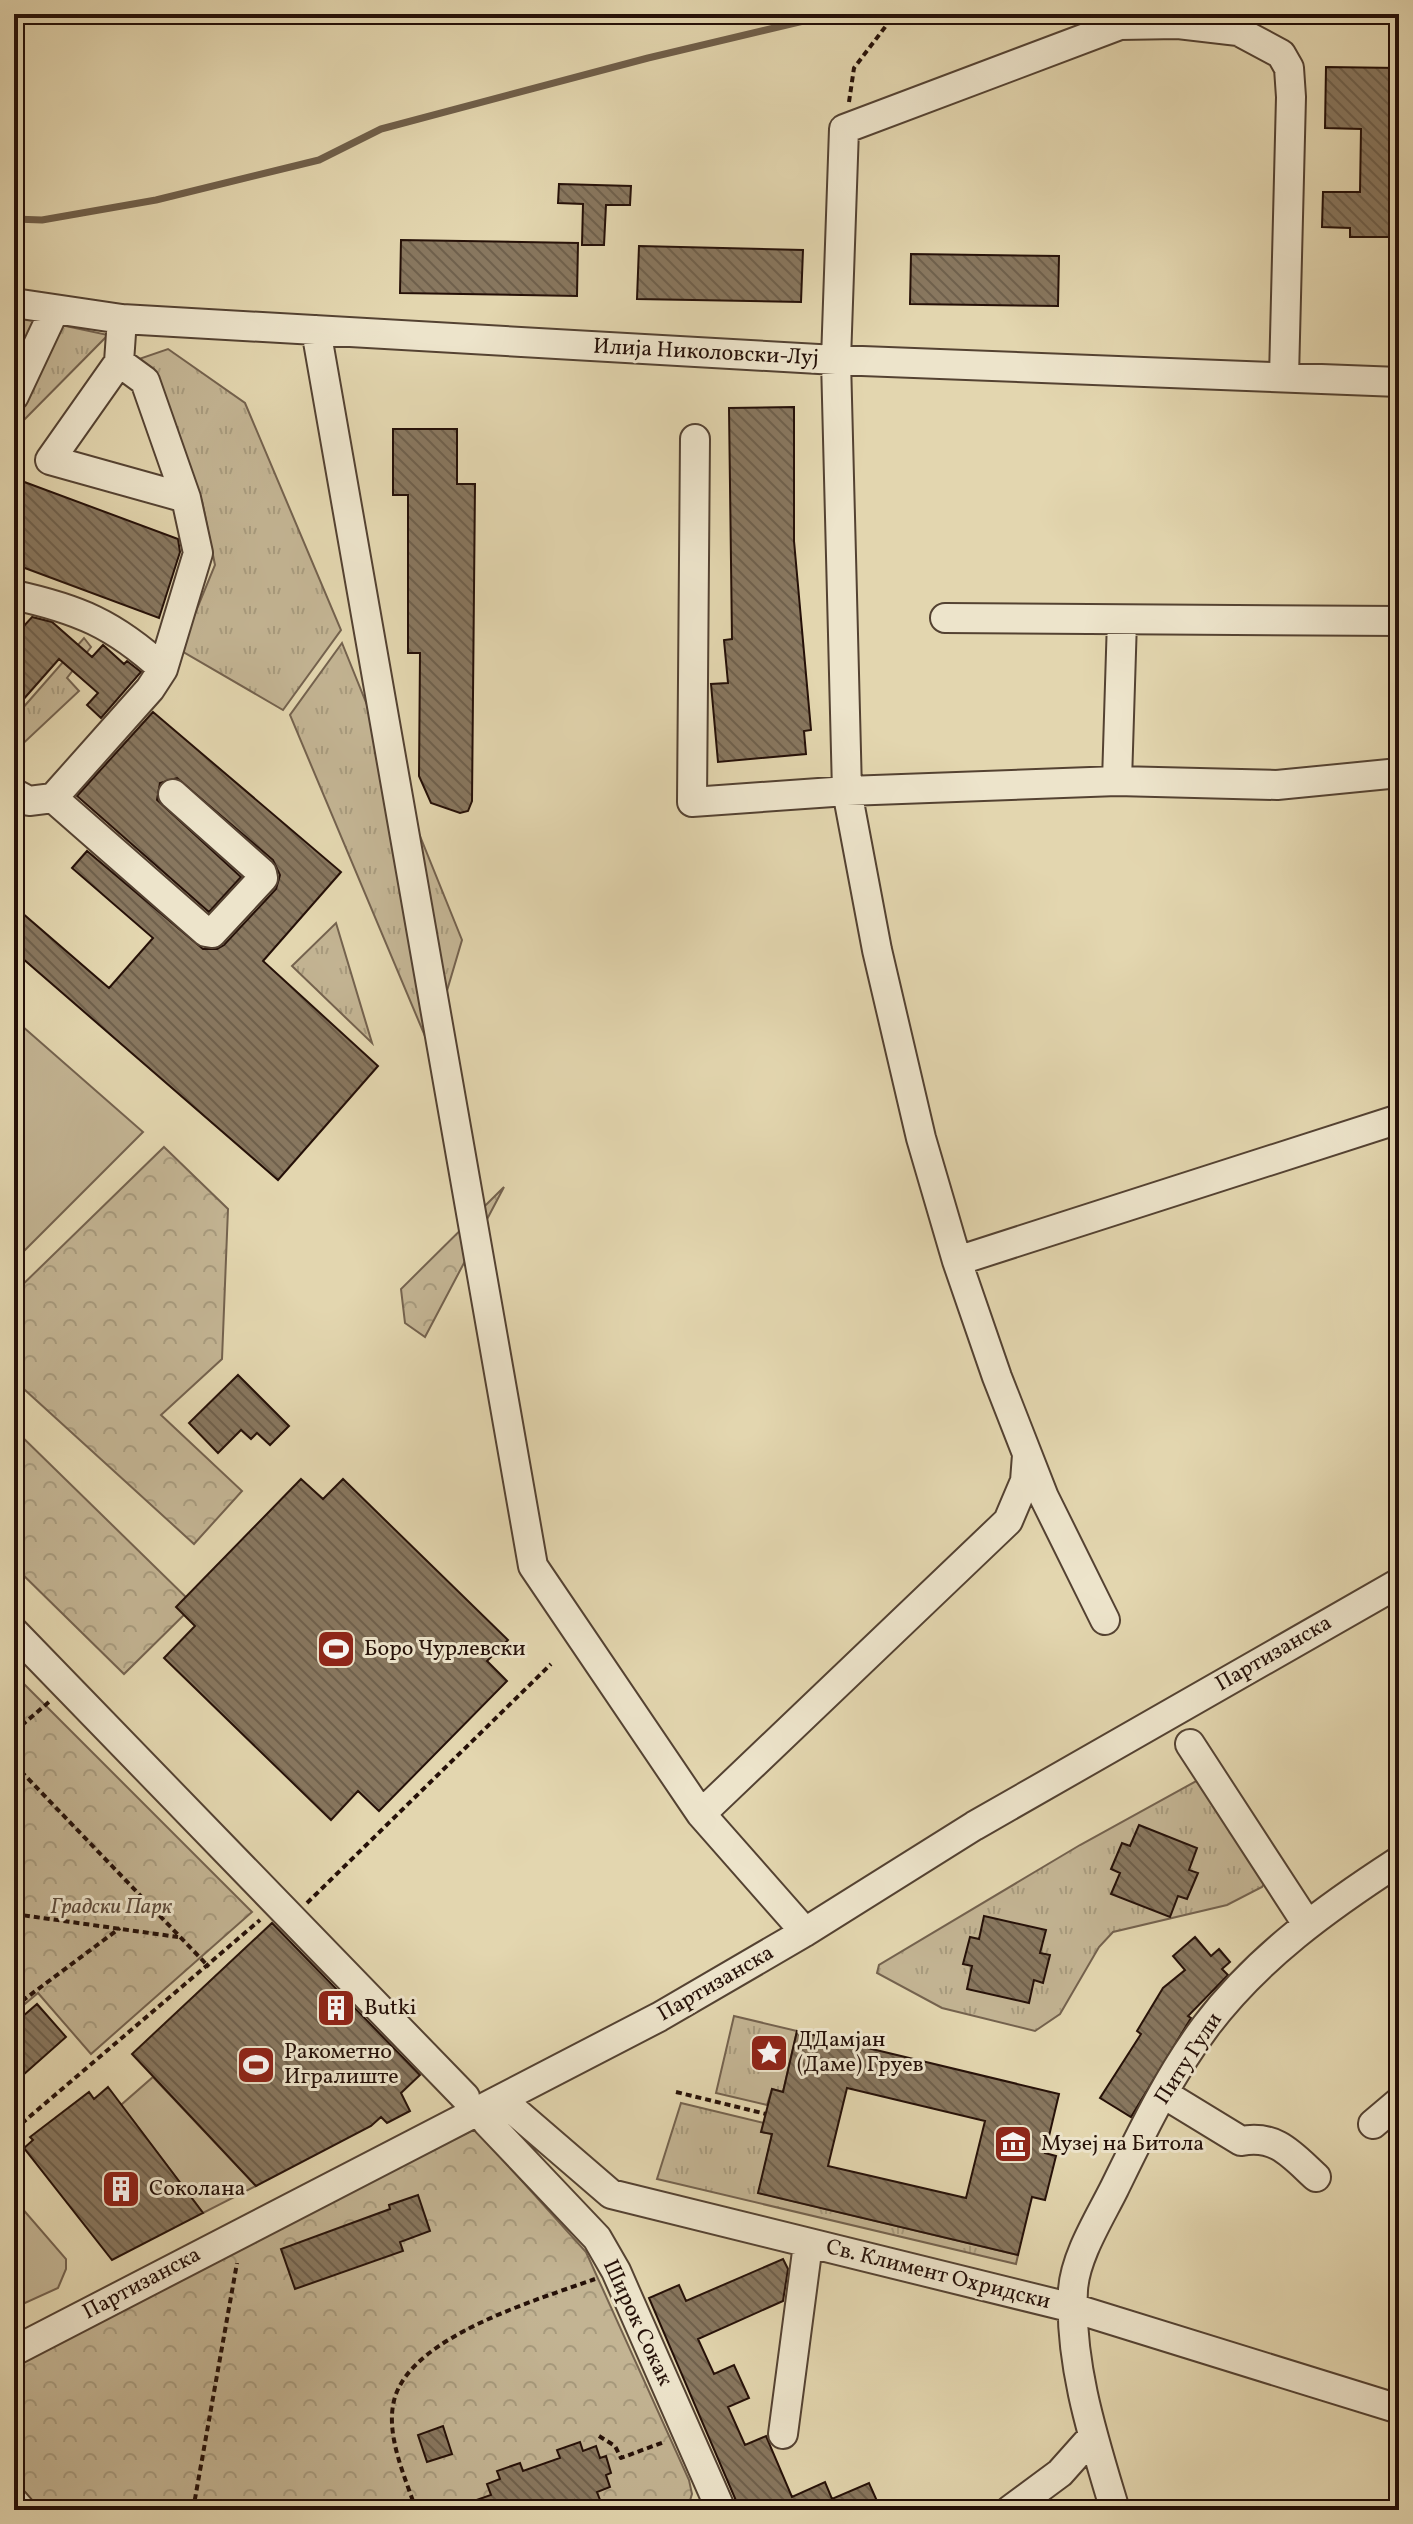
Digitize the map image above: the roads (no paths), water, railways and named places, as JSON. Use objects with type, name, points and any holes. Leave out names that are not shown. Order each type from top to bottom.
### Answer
[{"type":"street","points":[[1105,1620],[1044,1497],[957,1261],[921,1138],[880,964],[847,791],[836,360],[844,129],[1120,25],[1178,24],[1238,31],[1281,54],[1289,68],[1291,97],[1284,377]]},
{"type":"street","name":"Илија Николовски-Луј","points":[[14,303],[122,319],[836,360],[1399,382]]},
{"type":"street","points":[[14,396],[54,311]]},
{"type":"street","points":[[122,319],[119,362],[50,460],[186,498]]},
{"type":"street","points":[[316,330],[533,1566],[701,1814],[805,1932]]},
{"type":"street","points":[[14,793],[29,801],[53,798],[163,669],[198,553],[186,498],[145,381],[119,362]]},
{"type":"street","points":[[695,439],[692,802],[847,791],[1117,781],[1277,785],[1399,773]]},
{"type":"street","points":[[14,595],[72,608],[136,644],[163,669]]},
{"type":"street","points":[[945,618],[1399,621]]},
{"type":"street","points":[[1117,781],[1122,620]]},
{"type":"street","points":[[53,798],[206,932],[212,933],[263,878],[262,873],[173,794]]},
{"type":"street","points":[[957,1261],[1399,1119]]},
{"type":"street","points":[[701,1814],[1008,1521],[1025,1481],[1027,1454]]},
{"type":"street","name":"Партизанска","points":[[14,2351],[495,2111],[805,1932],[974,1826],[1399,1583]]},
{"type":"street","points":[[14,1632],[465,2097]]},
{"type":"street","points":[[1190,1744],[1307,1924]]},
{"type":"street","name":"Питу Гули","points":[[1115,2510],[1093,2436],[1083,2388],[1073,2308],[1076,2275],[1091,2237],[1164,2094],[1206,2026],[1282,1945],[1307,1924],[1399,1861]]},
{"type":"street","points":[[1164,2094],[1241,2141],[1255,2138],[1278,2142],[1316,2177]]},
{"type":"street","points":[[1373,2124],[1399,2102]]},
{"type":"street","name":"Св. Климент Охридски","points":[[495,2111],[611,2194],[1073,2308],[1399,2409]]},
{"type":"street","name":"Широк Сокак","points":[[495,2111],[597,2238],[616,2271],[721,2510]]},
{"type":"street","points":[[783,2434],[808,2244]]},
{"type":"street","points":[[14,2340],[66,2324]]},
{"type":"street","points":[[1010,2510],[1060,2473],[1093,2436]]},
{"type":"street","points":[[14,2502],[21,2510]]},
{"type":"waterway","points":[[14,219],[42,220],[156,200],[319,160],[381,129],[648,58],[833,14]]},
{"type":"place","name":"Боро Чурлевски","points":[[336,1649]]},
{"type":"place","name":"Butki","points":[[336,2008]]},
{"type":"place","name":"ДДамјан (Даме) Груев","points":[[769,2053]]},
{"type":"place","name":"Ракометно Игралиште","points":[[256,2065]]},
{"type":"place","name":"Музеј на Битола","points":[[1013,2144]]},
{"type":"place","name":"Соколана","points":[[121,2189]]},
{"type":"park label","name":"Градски Парк","points":[[111,1907]]}]
